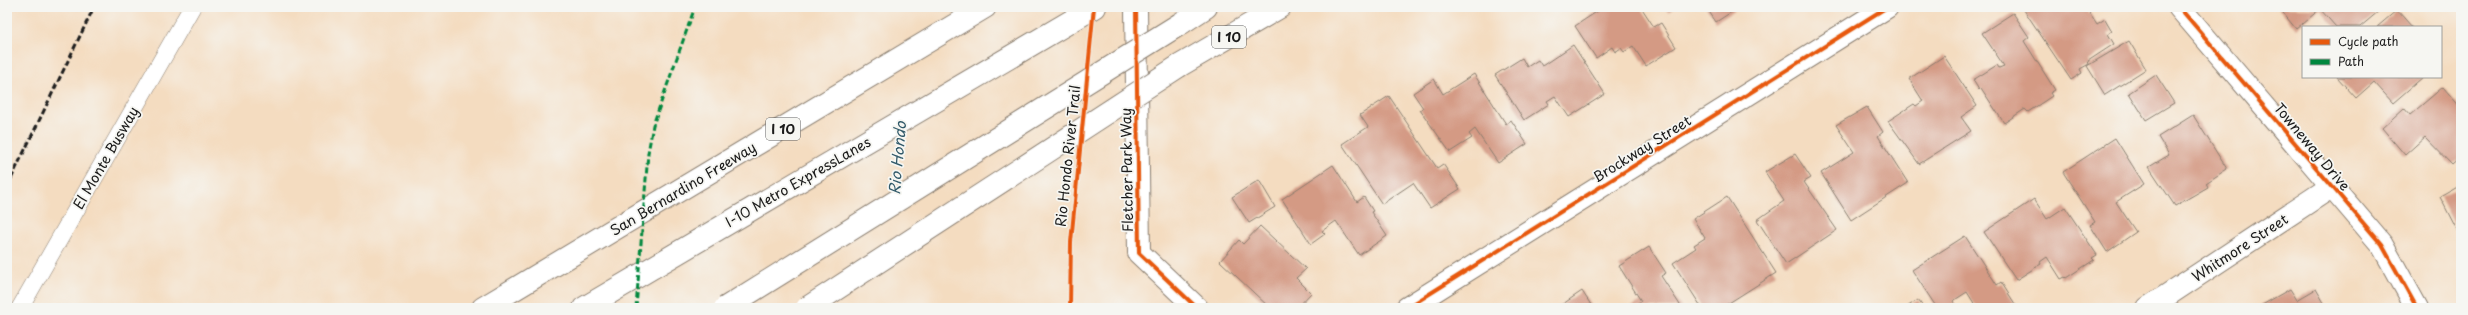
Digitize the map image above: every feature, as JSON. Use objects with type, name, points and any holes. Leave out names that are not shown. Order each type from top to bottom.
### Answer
[{"type":"main road","name":"San Bernardino Freeway","points":[[483,308],[582,251],[985,7]]},
{"type":"main road","name":"I-10 Metro ExpressLanes","points":[[584,308],[1095,7]]},
{"type":"main road","name":"Fletcher Park Way","points":[[1136,7],[1139,253],[1197,308]]},
{"type":"main road","points":[[725,308],[1206,7]]},
{"type":"main road","name":"I 10","points":[[807,308],[1179,66],[1280,7]]},
{"type":"main road","name":"Brockway Street","points":[[1408,308],[1888,7]]},
{"type":"main road","name":"Towneway Drive","points":[[2179,7],[2382,245],[2417,308]]},
{"type":"main road","name":"Whitmore Street","points":[[2148,308],[2331,187]]},
{"type":"lane","name":"El Monte Busway","points":[[20,308],[192,7]]},
{"type":"pier","points":[[865,7],[1009,7],[983,286],[949,308],[772,308],[785,55]]},
{"type":"building","points":[[1604,7],[1641,7],[1654,27],[1661,23],[1676,47],[1646,66],[1633,46],[1624,52],[1621,48],[1615,52],[1612,47],[1596,58],[1575,26]]},
{"type":"building","points":[[1664,7],[1676,7],[1668,12]]},
{"type":"building","points":[[1706,7],[1739,7],[1716,22]]},
{"type":"building","points":[[2022,7],[2086,7],[2097,24],[2105,19],[2112,31],[2108,34],[2114,44],[2088,61],[2089,64],[2080,69],[2082,73],[2071,80]]},
{"type":"building","points":[[2375,7],[2379,11],[2361,26],[2335,26],[2320,9],[2296,29],[2279,8]]},
{"type":"building","points":[[2397,10],[2411,26],[2378,26]]},
{"type":"building","points":[[2013,13],[2029,37],[2024,41],[2055,90],[2050,93],[2052,96],[2028,112],[2025,109],[2004,123],[1981,88],[1979,90],[1973,80],[1997,65],[1999,68],[2004,66],[1982,33]]},
{"type":"building","points":[[2129,41],[2146,69],[2105,95],[2087,66]]},
{"type":"building","points":[[1573,45],[1605,94],[1569,117],[1555,96],[1547,101],[1549,104],[1524,120],[1495,75],[1522,58],[1527,67],[1538,60],[1542,66]]},
{"type":"building","points":[[1944,56],[1977,106],[1961,117],[1971,131],[1919,164],[1888,121],[1914,104],[1916,106],[1923,101],[1909,79]]},
{"type":"building","points":[[1474,74],[1506,124],[1511,120],[1527,144],[1498,163],[1475,129],[1469,134],[1472,138],[1450,152],[1420,110],[1423,108],[1413,93],[1434,79],[1443,94]]},
{"type":"building","points":[[2156,75],[2174,103],[2146,120],[2129,93]]},
{"type":"building","points":[[2338,78],[2422,78],[2393,103],[2374,82],[2356,98]]},
{"type":"building","points":[[2443,87],[2461,108],[2461,157],[2452,165],[2425,137],[2405,155],[2382,128],[2404,108],[2410,115]]},
{"type":"building","points":[[1389,96],[1437,168],[1443,164],[1460,189],[1430,208],[1413,183],[1382,204],[1342,144],[1368,127],[1360,115]]},
{"type":"building","points":[[1867,107],[1883,132],[1878,136],[1908,183],[1851,220],[1821,173],[1854,152],[1836,125]]},
{"type":"building","points":[[2193,115],[2227,169],[2206,183],[2208,187],[2175,206],[2149,167],[2169,155],[2158,137]]},
{"type":"building","points":[[2115,138],[2144,184],[2116,202],[2136,232],[2107,252],[2090,225],[2095,222],[2063,172]]},
{"type":"building","points":[[1795,154],[1811,178],[1804,182],[1837,230],[1786,264],[1757,220],[1784,201],[1765,172]]},
{"type":"building","points":[[1333,165],[1357,202],[1364,197],[1373,211],[1371,212],[1387,236],[1359,255],[1336,221],[1322,231],[1325,234],[1311,244],[1282,199]]},
{"type":"building","points":[[1259,180],[1275,207],[1249,223],[1232,197]]},
{"type":"building","points":[[2461,185],[2461,238],[2440,197]]},
{"type":"building","points":[[1727,197],[1776,273],[1721,308],[1702,308],[1673,263],[1696,248],[1694,245],[1705,238],[1693,219]]},
{"type":"building","points":[[2034,199],[2047,219],[2065,207],[2097,255],[2092,258],[2094,260],[2066,278],[2061,279],[2047,257],[2040,262],[2041,264],[2016,280],[1984,232]]},
{"type":"building","points":[[1260,226],[1306,269],[1296,278],[1311,293],[1297,308],[1270,308],[1220,261],[1239,240],[1243,244]]},
{"type":"building","points":[[1965,236],[1997,285],[2001,282],[2017,307],[1977,308],[1967,292],[1953,301],[1957,308],[1937,308],[1912,270]]},
{"type":"building","points":[[1649,247],[1666,273],[1661,276],[1682,308],[1630,308],[1641,301],[1619,266]]},
{"type":"building","points":[[2290,289],[2297,300],[2316,289],[2327,308],[2257,308]]},
{"type":"building","points":[[1582,291],[1593,308],[1557,308]]},
{"type":"building","points":[[1918,300],[1924,308],[1905,308]]},
{"type":"railway","points":[[7,187],[94,7]]},
{"type":"marked path","points":[[636,308],[648,153],[653,125],[695,7]]},
{"type":"cycle path","name":"Rio Hondo River Trail","points":[[1070,308],[1071,242],[1094,7]]},
{"type":"cycle path","points":[[1136,7],[1139,253],[1197,308]]},
{"type":"cycle path","points":[[1407,308],[1887,7]]},
{"type":"cycle path","points":[[2179,7],[2382,245],[2417,308]]},
{"type":"water label","name":"Rio Hondo","points":[[898,158]]}]
